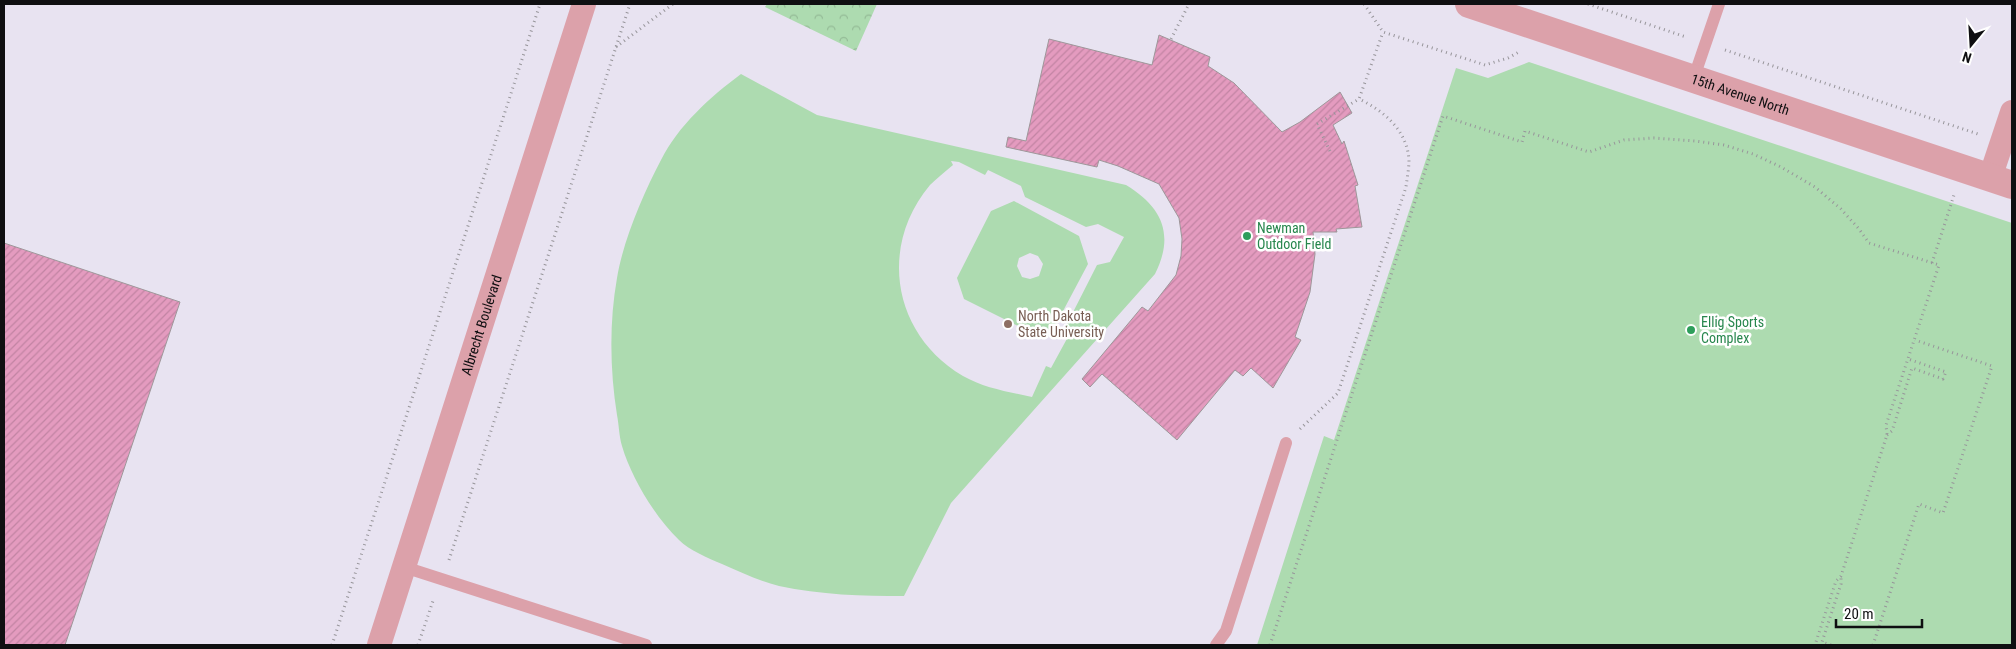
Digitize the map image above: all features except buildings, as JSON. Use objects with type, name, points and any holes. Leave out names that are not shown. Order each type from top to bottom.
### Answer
[{"type":"street","name":"Albrecht Boulevard","points":[[379,645],[584,4]]},
{"type":"street","name":"15th Avenue North","points":[[1469,4],[2001,182]]},
{"type":"street","points":[[2001,182],[2002,142],[2012,112]]},
{"type":"lane","points":[[1693,80],[1719,4]]},
{"type":"lane","points":[[1216,645],[1226,632],[1286,443]]},
{"type":"lane","points":[[404,568],[646,645]]},
{"type":"path","points":[[332,645],[540,4]]},
{"type":"path","points":[[418,645],[442,580],[630,4]]},
{"type":"path","points":[[616,48],[673,4]]},
{"type":"path","points":[[1171,39],[1189,4]]},
{"type":"path","points":[[1588,4],[2002,142]]},
{"type":"path","points":[[1330,151],[1317,124],[1359,99],[1383,32]]},
{"type":"path","points":[[1286,443],[1338,393],[1406,187],[1409,160],[1406,144],[1396,126],[1378,108],[1359,99]]},
{"type":"path","points":[[1270,645],[1444,116],[1522,142],[1525,131],[1589,152],[1624,140],[1654,138],[1694,140],[1724,145],[1753,154],[1815,187],[1841,209],[1869,243],[1939,265],[1886,425],[1886,435],[1822,642],[1831,645]]},
{"type":"path","points":[[1932,263],[1956,190]]},
{"type":"path","points":[[1873,645],[1919,504],[1943,513],[1992,366],[1914,340]]},
{"type":"path","points":[[1886,435],[1892,431],[1912,368],[1943,379],[1946,372],[1908,359]]},
{"type":"path","points":[[1815,645],[1836,581],[1841,576]]},
{"type":"shaded area","name":"North Dakota State University","points":[[4,4],[2012,4],[2012,645],[4,645]]},
{"type":"green space","points":[[767,4],[877,4],[856,51],[765,7]]},
{"type":"green space","name":"Ellig Sports Complex","points":[[1529,62],[2012,223],[2012,645],[1257,645],[1324,436],[1334,440],[1456,68],[1488,78]]},
{"type":"green space","points":[[741,74],[817,115],[1126,185],[1149,203],[1162,223],[1164,246],[1155,274],[951,503],[904,596],[826,593],[779,586],[764,582],[699,554],[679,540],[661,520],[645,496],[626,458],[620,438],[611,347],[614,295],[624,249],[641,203],[668,147],[696,113]],"holes":[[[951,161],[959,162],[985,175],[988,170],[1021,186],[1025,197],[1086,227],[1098,224],[1124,237],[1110,262],[1097,265],[1066,326],[1069,335],[1051,368],[1046,366],[1032,397],[988,387],[963,376],[939,359],[921,338],[908,314],[901,288],[899,262],[903,235],[914,209],[930,185],[953,165]]]},
{"type":"green space","points":[[1014,201],[1079,236],[1088,264],[1054,328],[1030,332],[964,299],[957,278],[991,211]],"holes":[[[1030,253],[1038,256],[1043,264],[1039,276],[1030,279],[1022,277],[1017,266],[1019,258]]]},
{"type":"place","name":"Newman Outdoor Field","points":[[1247,236]]},
{"type":"place","name":"North Dakota State University","points":[[1008,324]]},
{"type":"place","name":"Ellig Sports Complex","points":[[1691,330]]}]
